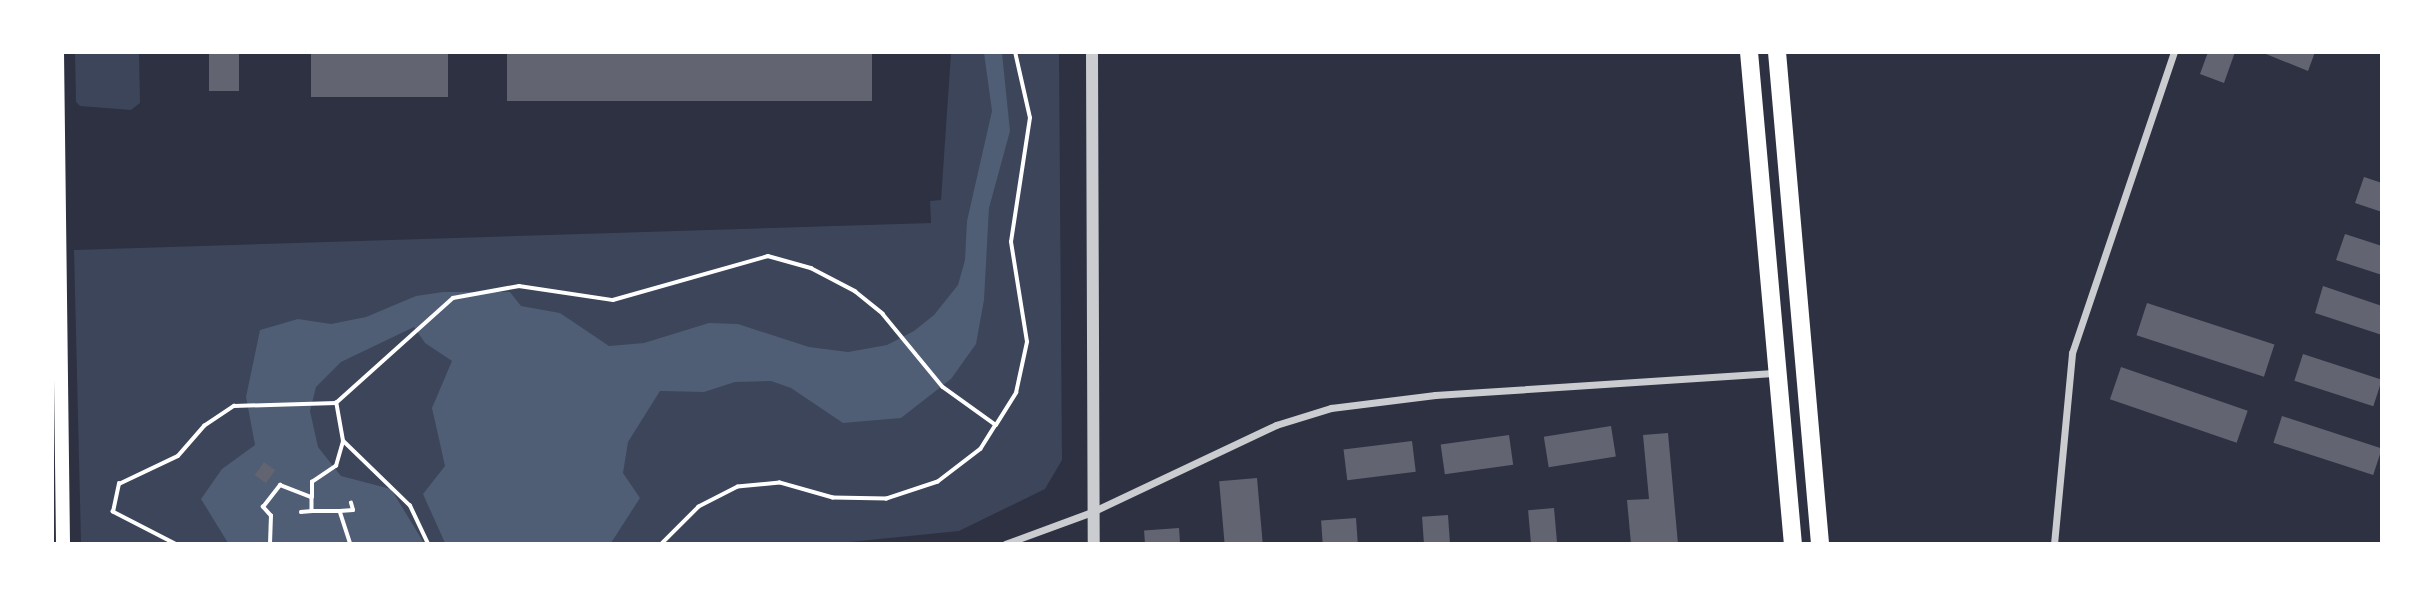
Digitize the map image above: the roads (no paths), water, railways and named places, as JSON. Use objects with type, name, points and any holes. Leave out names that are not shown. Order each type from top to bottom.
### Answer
[{"type":"main road","points":[[57,52],[63,544]]},
{"type":"main road","points":[[1749,52],[1793,544]]},
{"type":"main road","points":[[1777,52],[1820,544]]},
{"type":"street","points":[[1092,52],[1094,544]]},
{"type":"street","points":[[2054,544],[2072,353],[2174,52]]},
{"type":"street","points":[[1005,544],[1092,512],[1276,425],[1331,408],[1435,395],[1778,373]]}]
